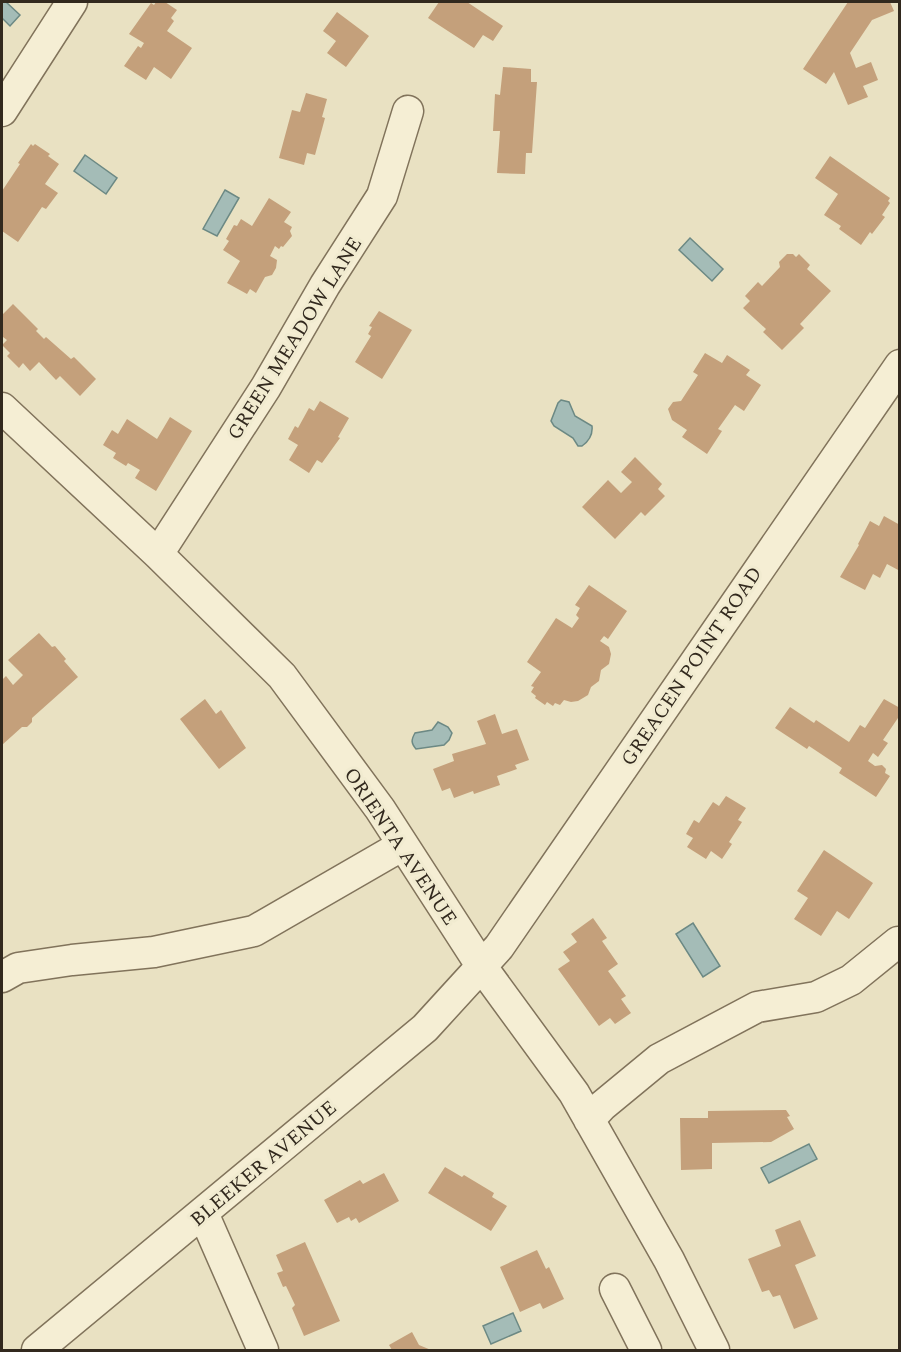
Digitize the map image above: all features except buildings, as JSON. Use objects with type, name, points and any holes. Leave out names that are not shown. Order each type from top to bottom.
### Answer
[{"type":"street","points":[[2,111],[72,2]]},
{"type":"street","name":"GREEN MEADOW LANE","points":[[158,554],[266,387],[325,285],[382,196],[408,111]]},
{"type":"street","name":"GREACEN POINT ROAD","points":[[482,967],[499,947],[900,365]]},
{"type":"street","name":"ORIENTA AVENUE","points":[[2,408],[158,554],[282,676],[380,809],[482,967],[574,1094],[669,1260],[714,1350]]},
{"type":"street","points":[[2,977],[18,968],[154,952],[254,932],[403,845]]},
{"type":"street","points":[[589,1120],[602,1106],[659,1059],[757,1007],[816,997],[851,981],[898,942]]},
{"type":"street","name":"BLEEKER AVENUE","points":[[37,1350],[425,1028],[482,967]]},
{"type":"street","points":[[203,1213],[264,1350]]},
{"type":"street","points":[[615,1289],[646,1350]]},
{"type":"water","points":[[2,2],[6,2],[20,15],[10,26],[2,18]]},
{"type":"water","points":[[85,155],[117,178],[106,194],[74,171]]},
{"type":"water","points":[[225,190],[239,198],[217,236],[203,229]]},
{"type":"water","points":[[690,238],[723,269],[712,281],[679,250]]},
{"type":"water","points":[[561,400],[569,402],[575,416],[592,426],[590,438],[582,446],[578,446],[573,438],[554,426],[551,421]]},
{"type":"water","points":[[438,722],[448,727],[452,733],[449,740],[444,745],[416,749],[412,741],[415,733],[432,730]]},
{"type":"water","points":[[693,923],[720,966],[703,977],[676,934]]},
{"type":"water","points":[[809,1144],[817,1159],[769,1183],[761,1168]]},
{"type":"water","points":[[513,1313],[521,1331],[491,1344],[483,1326]]}]
